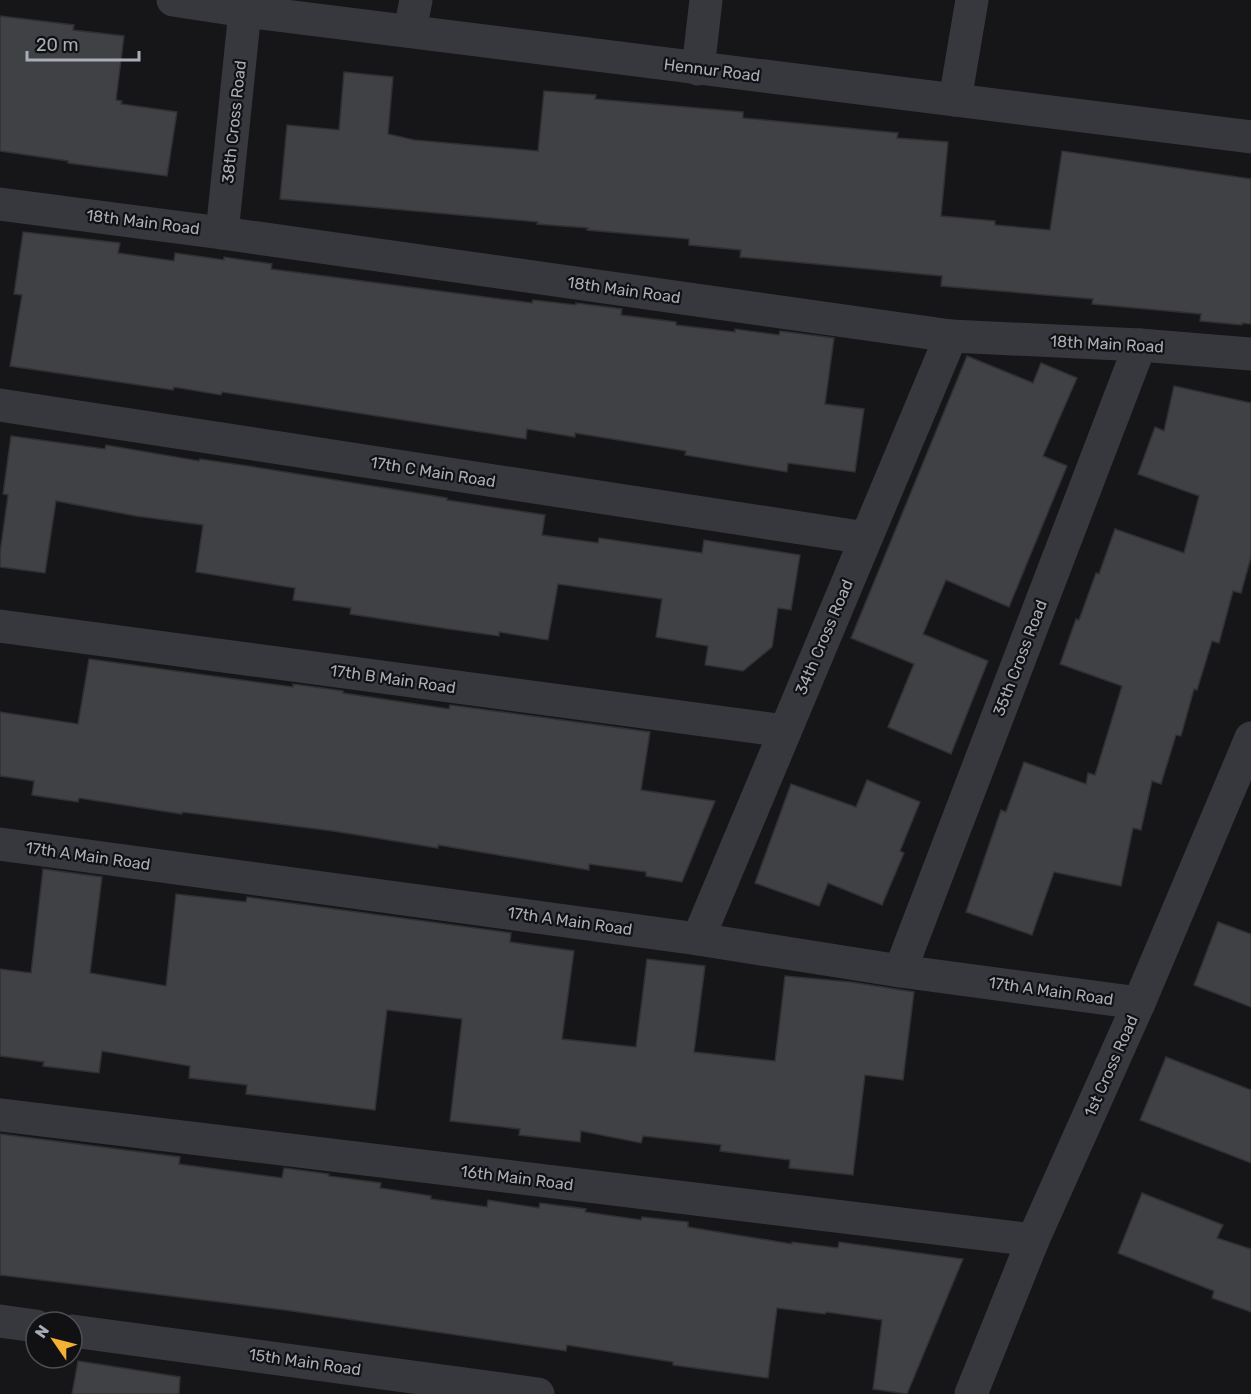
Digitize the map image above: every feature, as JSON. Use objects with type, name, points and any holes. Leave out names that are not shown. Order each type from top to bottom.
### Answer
[{"type":"street","name":"Hennur Road","points":[[173,0],[245,11],[413,16],[698,69],[1251,137]]},
{"type":"street","points":[[698,69],[706,0]]},
{"type":"street","points":[[956,100],[972,0]]},
{"type":"street","name":"38th Cross Road","points":[[222,233],[245,11]]},
{"type":"street","name":"18th Main Road","points":[[0,204],[951,336],[1140,345],[1251,354]]},
{"type":"street","name":"34th Cross Road","points":[[698,939],[951,336]]},
{"type":"street","name":"35th Cross Road","points":[[900,971],[1140,345]]},
{"type":"street","name":"17th C Main Road","points":[[0,405],[866,538]]},
{"type":"street","name":"17th B Main Road","points":[[0,626],[785,731]]},
{"type":"street","name":"1st Cross Road","points":[[971,1394],[1033,1240],[1139,1003],[1251,738]]},
{"type":"street","name":"17th A Main Road","points":[[0,844],[698,939],[900,971],[1139,1003]]},
{"type":"street","name":"16th Main Road","points":[[0,1115],[1033,1240]]},
{"type":"street","points":[[0,1321],[24,1324]]},
{"type":"street","name":"15th Main Road","points":[[84,1333],[538,1394]]},
{"type":"building","points":[[0,16],[74,25],[73,30],[124,36],[116,100],[122,101],[121,104],[177,112],[167,176],[68,163],[68,161],[0,151]]},
{"type":"building","points":[[344,72],[393,77],[388,134],[414,140],[538,151],[544,91],[596,95],[595,99],[743,112],[743,118],[898,133],[897,138],[948,142],[941,216],[995,221],[995,225],[1050,230],[1062,151],[1251,179],[1251,324],[1200,321],[1201,314],[1092,304],[1093,299],[941,286],[942,276],[740,257],[741,250],[689,245],[689,239],[587,230],[588,228],[537,224],[538,222],[280,199],[287,125],[339,130]]},
{"type":"building","points":[[23,232],[120,243],[118,253],[174,261],[175,253],[224,260],[224,257],[272,264],[271,269],[532,303],[533,300],[622,309],[621,315],[676,322],[676,325],[779,335],[780,331],[834,338],[825,404],[864,409],[855,472],[788,463],[787,472],[685,455],[686,451],[575,433],[575,437],[527,429],[526,439],[222,392],[221,395],[174,387],[173,390],[10,366],[22,295],[14,294]]},
{"type":"building","points":[[967,356],[1033,383],[1041,363],[1077,378],[1043,456],[1067,466],[1009,607],[946,580],[923,634],[988,661],[951,754],[888,727],[914,664],[851,638]]},
{"type":"building","points":[[1174,386],[1251,403],[1251,557],[1241,593],[1233,591],[1219,643],[1212,641],[1197,690],[1194,689],[1181,736],[1176,735],[1161,784],[1152,781],[1141,830],[1133,828],[1121,886],[1054,872],[1032,935],[966,912],[1001,810],[1006,812],[1024,762],[1086,784],[1088,773],[1095,775],[1122,686],[1060,664],[1076,619],[1079,620],[1096,573],[1099,574],[1115,529],[1184,553],[1199,496],[1138,474],[1155,427],[1164,431]]},
{"type":"building","points":[[11,436],[105,449],[106,445],[199,461],[200,459],[248,466],[545,515],[542,535],[598,543],[599,538],[702,553],[704,540],[800,555],[791,610],[778,608],[772,647],[743,671],[705,665],[708,646],[656,637],[662,599],[558,584],[548,640],[499,632],[499,636],[449,629],[350,614],[351,608],[293,600],[295,588],[196,572],[203,525],[136,516],[56,501],[45,573],[0,567],[8,495],[3,494]]},
{"type":"building","points":[[89,659],[293,687],[293,684],[449,709],[450,705],[650,732],[641,790],[715,801],[682,882],[646,876],[646,872],[589,864],[589,870],[438,845],[438,848],[333,831],[182,812],[182,814],[79,798],[78,802],[32,795],[34,781],[0,776],[0,712],[78,724]]},
{"type":"building","points":[[867,780],[920,802],[900,851],[904,853],[882,905],[828,883],[819,906],[755,883],[791,784],[856,807]]},
{"type":"building","points":[[43,869],[102,877],[90,973],[166,986],[176,894],[246,902],[247,897],[511,933],[510,942],[574,951],[562,1039],[636,1047],[647,959],[705,966],[694,1052],[775,1061],[785,976],[851,982],[914,992],[903,1080],[865,1075],[853,1175],[789,1168],[790,1160],[720,1151],[721,1145],[643,1136],[641,1143],[581,1131],[580,1142],[519,1135],[520,1129],[450,1121],[462,1019],[387,1010],[375,1110],[246,1094],[247,1085],[189,1078],[190,1066],[102,1051],[99,1073],[43,1066],[44,1062],[0,1056],[0,969],[31,973]]},
{"type":"building","points":[[1218,922],[1251,934],[1251,1007],[1194,985]]},
{"type":"building","points":[[1166,1057],[1251,1090],[1251,1163],[1140,1120]]},
{"type":"building","points":[[0,1134],[180,1157],[179,1164],[282,1178],[284,1168],[329,1174],[328,1176],[381,1183],[380,1188],[431,1196],[431,1199],[487,1207],[488,1200],[539,1208],[540,1203],[641,1220],[642,1217],[688,1222],[688,1227],[792,1244],[792,1242],[838,1248],[839,1242],[963,1259],[907,1394],[873,1389],[882,1320],[826,1312],[825,1314],[777,1308],[768,1378],[673,1365],[673,1362],[567,1345],[566,1351],[285,1310],[0,1275]]},
{"type":"building","points":[[1142,1193],[1223,1225],[1217,1238],[1251,1249],[1251,1312],[1212,1298],[1214,1291],[1118,1253]]},
{"type":"building","points":[[84,1362],[180,1377],[179,1394],[72,1394],[76,1370],[84,1370]]}]
